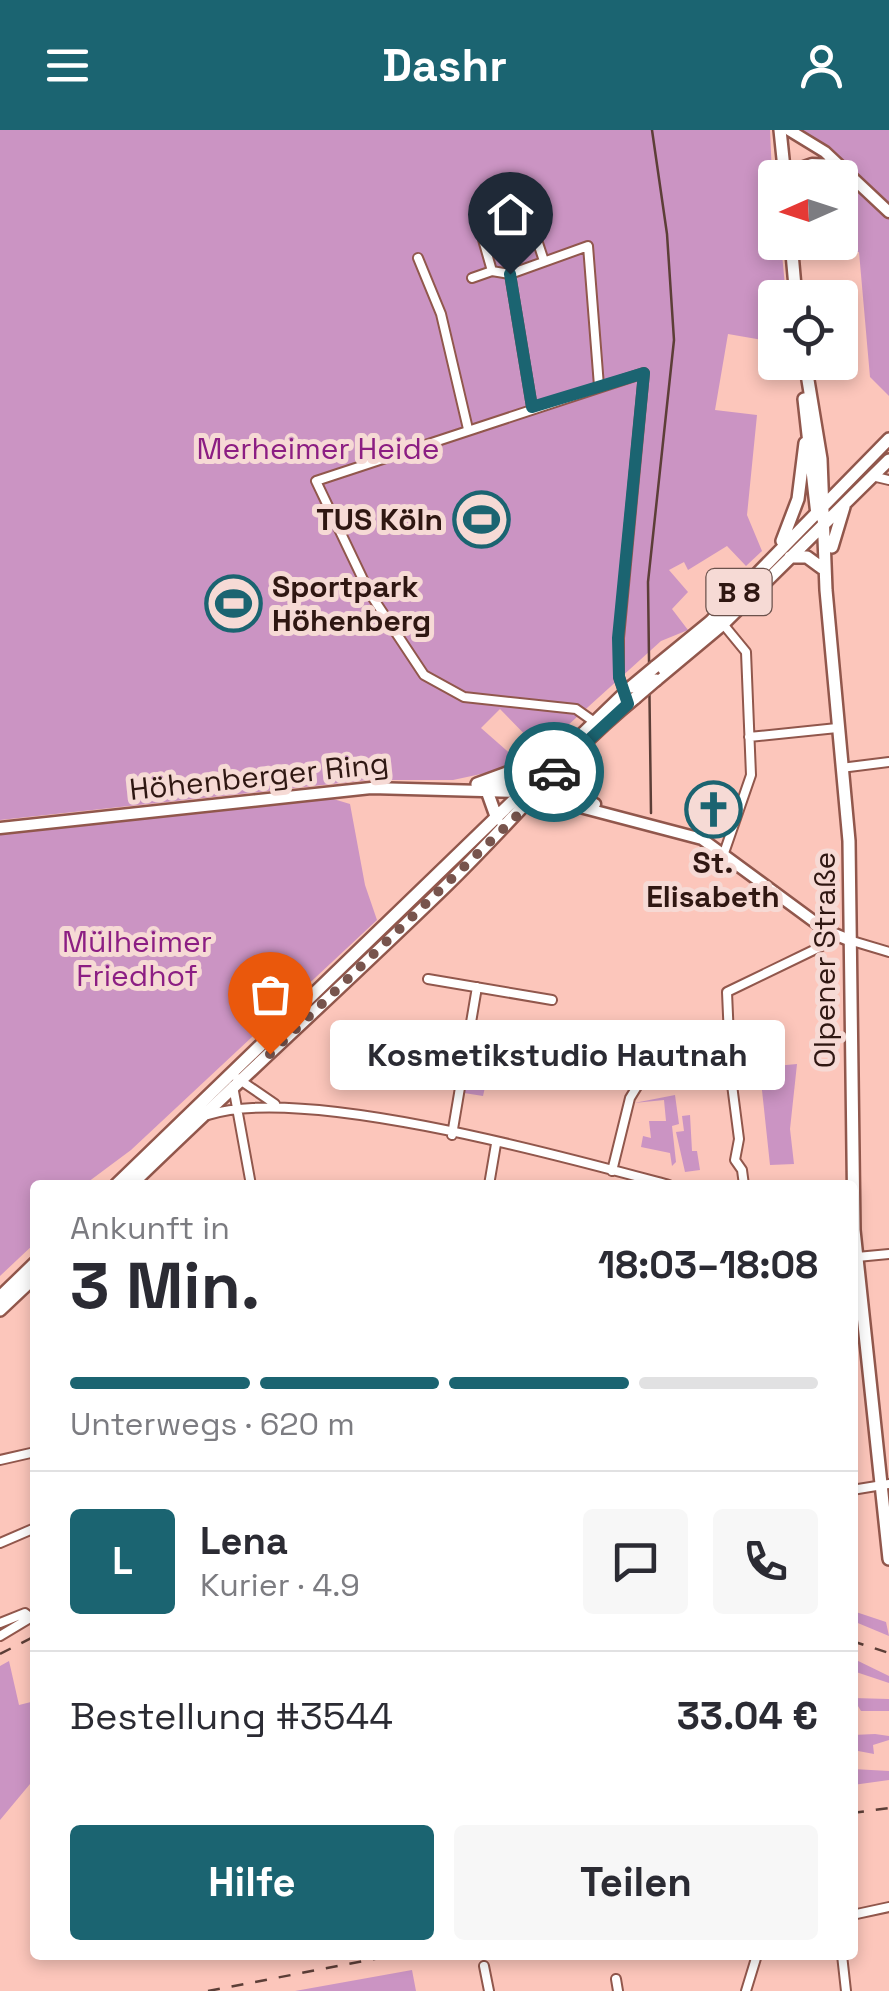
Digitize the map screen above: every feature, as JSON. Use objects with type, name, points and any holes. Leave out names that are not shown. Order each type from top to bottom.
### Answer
[{"type":"main road","points":[[780,130],[783,160]]},
{"type":"main road","points":[[804,380],[821,508]]},
{"type":"main road","points":[[806,380],[821,458],[821,508]]},
{"type":"main road","points":[[764,564],[793,518],[808,426]]},
{"type":"main road","name":"B 8","points":[[656,674],[889,439]]},
{"type":"main road","points":[[821,458],[832,475],[852,477]]},
{"type":"main road","name":"B 8","points":[[136,1180],[630,696],[722,624],[889,460]]},
{"type":"main road","points":[[790,557],[807,556],[825,564],[845,505]]},
{"type":"main road","name":"Olpener Straße","points":[[821,508],[850,855],[852,1180]]},
{"type":"main road","name":"B 8","points":[[444,879],[497,820],[533,789],[558,754],[593,721],[630,696]]},
{"type":"main road","points":[[497,820],[482,787],[558,754]]},
{"type":"main road","name":"B 8","points":[[122,1180],[235,1081]]},
{"type":"main road","points":[[0,1296],[30,1268]]},
{"type":"main road","points":[[0,1310],[30,1281]]},
{"type":"main road","name":"Olpener Straße","points":[[858,1317],[885,1485],[889,1559]]},
{"type":"street","points":[[789,130],[832,160]]},
{"type":"street","points":[[858,183],[889,212]]},
{"type":"street","points":[[530,218],[544,262]]},
{"type":"street","points":[[482,236],[492,272]]},
{"type":"street","points":[[472,278],[492,272],[510,274],[588,246],[599,386]]},
{"type":"street","points":[[418,258],[441,314],[468,429]]},
{"type":"street","points":[[510,274],[532,407]]},
{"type":"street","points":[[593,721],[576,709],[464,697],[424,676],[370,592],[316,481],[644,373],[618,638],[619,677],[630,696]]},
{"type":"street","points":[[872,476],[889,480]]},
{"type":"street","points":[[722,624],[746,652],[750,783],[724,853]]},
{"type":"street","points":[[749,737],[837,728]]},
{"type":"street","points":[[842,768],[889,762]]},
{"type":"street","name":"Höhenberger Ring","points":[[0,828],[352,789],[533,789],[702,839],[827,931],[850,940]]},
{"type":"street","points":[[730,1061],[727,992],[820,947],[827,931]]},
{"type":"street","points":[[850,940],[889,952]]},
{"type":"street","points":[[428,979],[552,1000]]},
{"type":"street","points":[[452,1134],[478,987]]},
{"type":"street","points":[[353,1029],[361,1040],[466,1057]]},
{"type":"street","points":[[565,1063],[631,1075],[638,1085],[630,1098],[612,1171]]},
{"type":"street","points":[[731,1078],[739,1139],[735,1160],[742,1168],[743,1180]]},
{"type":"street","points":[[235,1081],[279,1106]]},
{"type":"street","points":[[235,1081],[250,1180]]},
{"type":"street","points":[[200,1118],[237,1108],[279,1106],[452,1134],[648,1180]]},
{"type":"street","points":[[490,1180],[496,1144]]},
{"type":"street","points":[[858,1257],[889,1254]]},
{"type":"street","points":[[878,1450],[889,1464]]},
{"type":"street","points":[[0,1460],[30,1453]]},
{"type":"street","points":[[858,1489],[885,1485]]},
{"type":"street","points":[[0,1543],[30,1530]]},
{"type":"street","points":[[0,1623],[25,1613],[30,1615]]},
{"type":"street","points":[[0,1636],[30,1618]]},
{"type":"street","points":[[858,1914],[889,1907]]},
{"type":"street","points":[[746,1991],[755,1960]]},
{"type":"street","points":[[843,1960],[846,1991]]},
{"type":"street","points":[[484,1966],[488,1991]]},
{"type":"street","points":[[616,1979],[618,1991]]},
{"type":"green space","name":"Merheimer Heide","points":[[0,130],[770,130],[771,160],[758,160],[758,260],[783,260],[784,280],[758,280],[758,339],[728,334],[715,410],[757,415],[747,515],[762,551],[746,566],[727,546],[688,570],[684,562],[669,570],[688,592],[672,609],[688,630],[661,641],[539,749],[500,709],[481,728],[523,765],[453,780],[368,780],[0,820]]},
{"type":"green space","points":[[799,130],[889,130],[889,206],[858,177],[858,160],[840,160]]},
{"type":"green space","points":[[858,190],[889,219],[889,396],[870,377]]},
{"type":"green space","name":"Mülheimer Friedhof","points":[[330,798],[350,804],[365,885],[377,920],[131,1150],[91,1180],[30,1180],[30,1248],[0,1276],[0,834]]},
{"type":"green space","points":[[477,1023],[499,1027],[483,1096],[464,1093]]},
{"type":"green space","points":[[506,1026],[542,1032],[533,1063],[498,1054]]},
{"type":"green space","points":[[670,1055],[674,1087],[657,1089],[653,1057]]},
{"type":"green space","points":[[797,1064],[790,1129],[794,1164],[770,1165],[761,1081],[756,1081],[755,1068]]},
{"type":"green space","points":[[675,1095],[679,1124],[672,1126],[676,1162],[672,1166],[670,1153],[641,1147],[643,1136],[651,1138],[649,1121],[666,1121],[664,1100],[634,1103]]},
{"type":"green space","points":[[690,1115],[692,1151],[697,1151],[700,1170],[685,1172],[676,1132],[684,1131],[682,1116]]},
{"type":"green space","points":[[858,1613],[886,1622],[889,1636],[858,1623]]},
{"type":"green space","points":[[9,1661],[19,1705],[30,1702],[30,1784],[0,1820],[0,1666]]},
{"type":"green space","points":[[858,1661],[889,1676],[889,1683],[858,1673]]},
{"type":"green space","points":[[858,1698],[889,1699],[889,1711],[861,1711]]},
{"type":"green space","points":[[858,1735],[889,1736],[889,1740],[873,1745],[874,1754],[858,1751]]},
{"type":"green space","points":[[858,1769],[889,1771],[889,1780],[858,1784]]},
{"type":"green space","points":[[412,1970],[416,1991],[295,1991]]},
{"type":"tram line","points":[[651,813],[648,582],[674,340],[667,234],[652,130]]},
{"type":"railway","points":[[0,1654],[30,1639]]},
{"type":"railway","points":[[858,1643],[889,1653]]},
{"type":"railway","points":[[858,1812],[889,1808]]},
{"type":"railway","points":[[208,1991],[369,1960]]},
{"type":"way so far","points":[[270,1054],[525,808],[554,772]]},
{"type":"place","name":"TUS Köln","points":[[482,519]]},
{"type":"place","name":"Sportpark Höhenberg","points":[[233,603]]},
{"type":"place","name":"St. Elisabeth","points":[[713,810]]},
{"type":"place","name":"Kosmetikstudio Hautnah","points":[[270,1054]]},
{"type":"route","points":[[510,274],[532,407],[644,373],[618,638],[619,677],[628,704],[554,772]]}]
